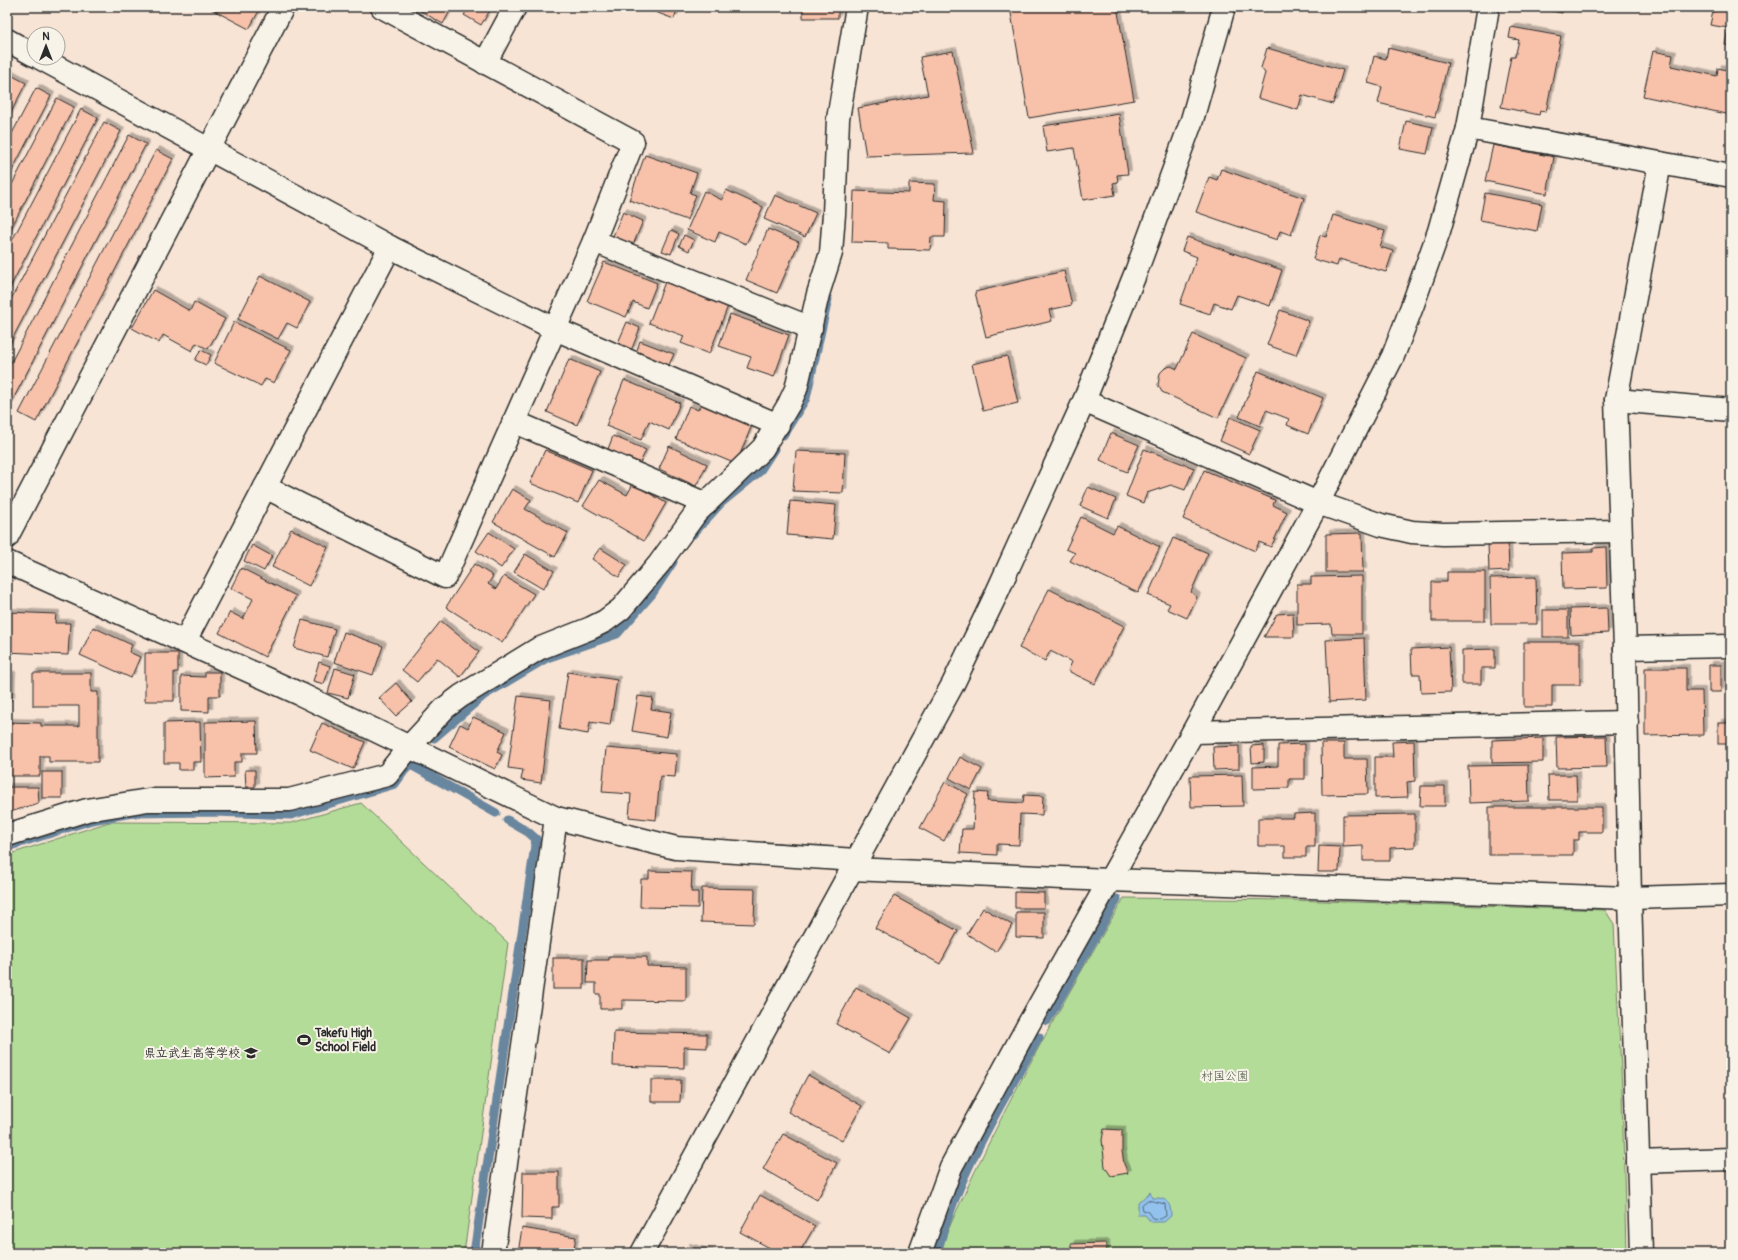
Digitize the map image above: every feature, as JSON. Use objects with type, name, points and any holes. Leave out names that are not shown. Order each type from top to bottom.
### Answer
[{"type":"street","points":[[7,537],[283,7]]},
{"type":"street","points":[[265,488],[445,577],[594,241],[633,142],[382,7]]},
{"type":"street","points":[[485,63],[515,7]]},
{"type":"street","points":[[7,835],[87,810],[148,800],[289,800],[387,775],[409,747],[445,708],[480,683],[538,649],[605,621],[621,609],[659,564],[696,513],[763,448],[778,425],[796,389],[818,294],[831,253],[838,119],[857,7]]},
{"type":"street","points":[[642,1253],[953,684],[994,599],[1084,401],[1136,272],[1192,120],[1224,7]]},
{"type":"street","points":[[920,1253],[951,1167],[1109,880],[1193,732],[1318,503],[1393,356],[1413,304],[1438,231],[1468,128],[1488,7]]},
{"type":"street","points":[[7,40],[26,51]]},
{"type":"street","points":[[55,66],[390,247],[555,329],[778,425]]},
{"type":"street","points":[[1468,128],[1731,176]]},
{"type":"street","points":[[1641,1253],[1630,898],[1625,648],[1616,400],[1660,164]]},
{"type":"street","points":[[594,241],[811,328]]},
{"type":"street","points":[[185,641],[390,247]]},
{"type":"street","points":[[1616,400],[1731,410]]},
{"type":"street","points":[[1084,401],[1318,503],[1381,525],[1412,532],[1443,534],[1620,531]]},
{"type":"street","points":[[515,422],[706,504]]},
{"type":"street","points":[[7,562],[300,694],[556,818],[676,848],[854,864],[1109,880],[1630,898],[1731,896]]},
{"type":"street","points":[[1625,648],[1731,646]]},
{"type":"street","points":[[1193,732],[1627,722]]},
{"type":"street","points":[[493,1253],[556,818]]},
{"type":"street","points":[[1638,1162],[1731,1159]]},
{"type":"green space","name":"県立武生高等学校","points":[[361,803],[508,943],[464,1253],[7,1253],[7,855],[109,822],[291,823]]},
{"type":"green space","name":"村国公園","points":[[1124,898],[1290,900],[1605,910],[1614,924],[1622,1091],[1626,1253],[941,1253],[945,1237],[985,1150],[1007,1107],[1052,1023]]},
{"type":"water","points":[[1150,1192],[1152,1198],[1161,1198],[1169,1204],[1171,1216],[1164,1222],[1151,1222],[1145,1215],[1138,1215],[1138,1203]]},
{"type":"building","points":[[212,7],[261,7],[249,29],[211,9]]},
{"type":"building","points":[[414,7],[452,7],[443,24]]},
{"type":"building","points":[[469,7],[492,7],[481,25],[464,15]]},
{"type":"building","points":[[642,7],[678,7],[674,19]]},
{"type":"building","points":[[803,7],[838,7],[838,18],[803,18]]},
{"type":"building","points":[[1010,7],[1117,7],[1134,100],[1029,118]]},
{"type":"building","points":[[1531,7],[1563,7],[1562,13]]},
{"type":"building","points":[[1714,7],[1731,7],[1731,46],[1725,45],[1728,28],[1710,25]]},
{"type":"building","points":[[1511,27],[1561,36],[1546,112],[1540,111],[1539,115],[1501,107],[1511,57],[1515,57],[1519,40],[1509,38]]},
{"type":"building","points":[[1267,48],[1343,70],[1333,104],[1302,95],[1298,110],[1258,98],[1265,73],[1261,68]]},
{"type":"building","points":[[1388,48],[1448,63],[1435,117],[1378,103],[1382,87],[1368,83],[1374,56],[1386,59]]},
{"type":"building","points":[[953,51],[974,153],[866,156],[858,108],[928,95],[920,57]]},
{"type":"building","points":[[1653,51],[1673,55],[1671,66],[1717,76],[1718,68],[1731,71],[1731,115],[1643,96]]},
{"type":"building","points":[[11,75],[26,83],[7,120],[7,83]]},
{"type":"building","points":[[36,88],[51,96],[7,180],[7,143]]},
{"type":"building","points":[[57,98],[74,107],[7,236],[7,194]]},
{"type":"building","points":[[81,109],[98,118],[7,293],[7,250]]},
{"type":"building","points":[[1119,114],[1128,174],[1117,175],[1118,182],[1113,183],[1115,195],[1083,200],[1074,148],[1047,152],[1043,126]]},
{"type":"building","points":[[1406,121],[1433,127],[1427,154],[1400,149]]},
{"type":"building","points":[[104,122],[121,131],[7,349],[7,307]]},
{"type":"building","points":[[129,135],[146,144],[9,407],[7,406],[7,370]]},
{"type":"building","points":[[1493,145],[1554,157],[1547,194],[1485,181]]},
{"type":"building","points":[[156,150],[173,159],[36,422],[19,413]]},
{"type":"building","points":[[645,155],[697,173],[690,193],[696,195],[687,220],[629,200]]},
{"type":"building","points":[[1221,169],[1304,198],[1291,235],[1280,231],[1277,240],[1196,212],[1209,177],[1217,180]]},
{"type":"building","points":[[909,183],[935,184],[934,200],[946,201],[945,237],[931,237],[930,250],[888,249],[888,243],[852,242],[854,191],[909,193]]},
{"type":"building","points":[[726,190],[763,207],[746,244],[719,232],[715,242],[687,230],[704,191],[722,200]]},
{"type":"building","points":[[1485,193],[1542,204],[1537,231],[1480,220]]},
{"type":"building","points":[[775,195],[816,213],[805,237],[764,219]]},
{"type":"building","points":[[623,212],[643,221],[633,245],[613,236]]},
{"type":"building","points":[[1333,215],[1385,231],[1380,247],[1393,251],[1386,272],[1339,259],[1337,266],[1313,259],[1320,235],[1326,237]]},
{"type":"building","points":[[768,229],[799,242],[777,293],[746,280]]},
{"type":"building","points":[[671,230],[679,234],[671,254],[662,251]]},
{"type":"building","points":[[684,235],[694,240],[689,251],[679,246]]},
{"type":"building","points":[[1187,237],[1282,270],[1270,306],[1237,295],[1231,309],[1214,303],[1210,314],[1180,304],[1197,257],[1182,251]]},
{"type":"building","points":[[604,262],[657,283],[647,308],[633,302],[626,317],[587,301]]},
{"type":"building","points":[[1064,271],[1072,305],[1049,310],[1052,321],[986,337],[975,292]]},
{"type":"building","points":[[260,276],[310,302],[297,328],[287,323],[278,339],[238,319]]},
{"type":"building","points":[[665,282],[728,306],[709,354],[681,343],[684,336],[649,323]]},
{"type":"building","points":[[153,290],[190,311],[194,302],[225,319],[208,349],[196,343],[192,351],[163,335],[159,343],[132,328]]},
{"type":"building","points":[[1280,310],[1309,321],[1296,355],[1267,345]]},
{"type":"building","points":[[730,314],[789,335],[774,377],[747,368],[751,357],[719,346]]},
{"type":"building","points":[[234,322],[291,350],[274,383],[265,379],[261,386],[214,363]]},
{"type":"building","points":[[627,322],[640,328],[631,351],[617,345]]},
{"type":"building","points":[[1193,334],[1246,358],[1218,418],[1162,392],[1158,385],[1160,373],[1165,368],[1171,366],[1177,369]]},
{"type":"building","points":[[640,341],[674,354],[669,365],[636,353]]},
{"type":"building","points":[[201,350],[211,355],[206,365],[195,360]]},
{"type":"building","points":[[1007,356],[1018,403],[983,411],[972,364]]},
{"type":"building","points":[[569,359],[600,372],[577,425],[547,412]]},
{"type":"building","points":[[1258,371],[1323,398],[1308,434],[1287,425],[1289,419],[1266,410],[1260,426],[1239,417]]},
{"type":"building","points":[[624,380],[680,403],[669,430],[649,421],[641,440],[606,426]]},
{"type":"building","points":[[701,404],[752,425],[736,464],[676,439],[689,406],[698,410]]},
{"type":"building","points":[[1230,417],[1260,430],[1249,454],[1220,441]]},
{"type":"building","points":[[1111,433],[1139,445],[1127,472],[1100,460]]},
{"type":"building","points":[[613,436],[646,450],[640,463],[608,449]]},
{"type":"building","points":[[669,446],[707,464],[696,486],[659,469]]},
{"type":"building","points":[[1144,449],[1194,468],[1185,490],[1171,485],[1147,493],[1143,503],[1126,496]]},
{"type":"building","points":[[545,450],[592,470],[578,503],[530,483]]},
{"type":"building","points":[[796,451],[845,453],[843,493],[793,491]]},
{"type":"building","points":[[1204,470],[1275,500],[1273,505],[1287,512],[1271,547],[1259,542],[1255,551],[1183,519]]},
{"type":"building","points":[[599,480],[627,495],[633,484],[666,503],[644,541],[583,506]]},
{"type":"building","points":[[1088,487],[1116,499],[1108,518],[1080,506]]},
{"type":"building","points":[[512,489],[531,500],[525,509],[568,533],[555,557],[493,522]]},
{"type":"building","points":[[790,501],[836,505],[833,539],[787,535]]},
{"type":"building","points":[[1081,517],[1113,533],[1117,526],[1160,547],[1138,593],[1070,561],[1075,553],[1066,549]]},
{"type":"building","points":[[291,529],[328,547],[309,586],[272,567]]},
{"type":"building","points":[[489,532],[514,549],[501,568],[476,551]]},
{"type":"building","points":[[1362,533],[1363,572],[1326,572],[1326,534]]},
{"type":"building","points":[[1173,538],[1208,553],[1191,592],[1197,597],[1187,618],[1167,609],[1170,604],[1148,595]]},
{"type":"building","points":[[1508,542],[1509,571],[1489,572],[1488,543]]},
{"type":"building","points":[[252,545],[272,556],[264,571],[244,561]]},
{"type":"building","points":[[1606,547],[1607,588],[1563,589],[1562,553],[1593,552],[1593,548]]},
{"type":"building","points":[[600,548],[627,565],[619,577],[592,559]]},
{"type":"building","points":[[525,554],[554,571],[543,589],[514,572]]},
{"type":"building","points":[[474,564],[493,576],[488,584],[496,589],[504,576],[534,594],[502,643],[446,607]]},
{"type":"building","points":[[241,568],[296,596],[265,657],[219,633],[230,612],[243,619],[253,599],[231,588]]},
{"type":"building","points":[[1447,572],[1485,572],[1485,621],[1432,621],[1432,582],[1447,582]]},
{"type":"building","points":[[1362,576],[1362,634],[1332,634],[1331,624],[1297,625],[1297,584],[1311,584],[1311,577]]},
{"type":"building","points":[[1536,577],[1537,624],[1491,624],[1490,578]]},
{"type":"building","points":[[1049,589],[1124,626],[1095,684],[1068,671],[1072,662],[1050,651],[1045,661],[1019,648]]},
{"type":"building","points":[[1607,608],[1608,633],[1571,635],[1570,609]]},
{"type":"building","points":[[1543,610],[1568,610],[1568,637],[1543,637]]},
{"type":"building","points":[[7,612],[56,614],[55,623],[70,623],[68,655],[7,652]]},
{"type":"building","points":[[1293,613],[1294,637],[1264,637],[1277,614]]},
{"type":"building","points":[[302,620],[335,629],[327,657],[294,648]]},
{"type":"building","points":[[441,621],[479,652],[460,677],[437,658],[417,682],[402,670]]},
{"type":"building","points":[[93,627],[132,645],[129,652],[140,657],[131,678],[80,655]]},
{"type":"building","points":[[344,632],[383,646],[373,675],[334,662]]},
{"type":"building","points":[[1364,638],[1366,700],[1329,702],[1326,640]]},
{"type":"building","points":[[1524,642],[1580,642],[1580,685],[1552,685],[1552,707],[1524,707]]},
{"type":"building","points":[[1449,647],[1451,692],[1421,693],[1420,674],[1412,674],[1411,649]]},
{"type":"building","points":[[1495,649],[1495,668],[1481,668],[1481,684],[1462,684],[1462,650]]},
{"type":"building","points":[[145,653],[178,653],[178,672],[174,672],[174,701],[145,701]]},
{"type":"building","points":[[319,662],[330,666],[324,684],[313,681]]},
{"type":"building","points":[[1709,665],[1721,665],[1721,692],[1709,692]]},
{"type":"building","points":[[335,668],[355,674],[348,698],[328,693]]},
{"type":"building","points":[[1645,668],[1686,668],[1686,691],[1702,691],[1703,735],[1645,736]]},
{"type":"building","points":[[205,672],[220,672],[220,696],[209,696],[209,712],[181,711],[181,676],[205,677]]},
{"type":"building","points":[[568,672],[617,680],[610,725],[590,722],[588,734],[559,729]]},
{"type":"building","points":[[33,673],[91,673],[91,692],[98,692],[98,762],[49,762],[49,756],[40,756],[40,776],[7,776],[7,722],[41,723],[41,726],[79,726],[79,706],[33,706]]},
{"type":"building","points":[[7,675],[12,675],[11,701],[7,700]]},
{"type":"building","points":[[396,683],[412,702],[396,716],[379,698]]},
{"type":"building","points":[[518,696],[551,700],[541,783],[521,780],[523,770],[508,768]]},
{"type":"building","points":[[638,696],[653,698],[651,709],[671,712],[667,737],[632,731]]},
{"type":"building","points":[[473,717],[506,732],[497,752],[502,755],[495,769],[449,747],[460,724],[468,728]]},
{"type":"building","points":[[256,721],[257,753],[242,753],[242,762],[234,762],[234,777],[205,778],[205,722]]},
{"type":"building","points":[[200,722],[201,762],[193,762],[193,770],[179,770],[179,763],[164,763],[164,723]]},
{"type":"building","points":[[322,723],[365,742],[353,769],[310,750]]},
{"type":"building","points":[[1718,723],[1731,723],[1731,744],[1718,744]]},
{"type":"building","points":[[1606,736],[1607,767],[1557,768],[1556,737]]},
{"type":"building","points":[[1543,738],[1543,762],[1492,763],[1492,740]]},
{"type":"building","points":[[1414,741],[1415,781],[1407,782],[1408,797],[1375,798],[1375,757],[1393,757],[1392,742]]},
{"type":"building","points":[[1321,743],[1344,743],[1344,759],[1367,759],[1368,794],[1322,795]]},
{"type":"building","points":[[1305,744],[1305,779],[1289,779],[1289,788],[1253,789],[1253,767],[1278,766],[1278,745]]},
{"type":"building","points":[[1264,745],[1264,762],[1252,763],[1251,746]]},
{"type":"building","points":[[1239,746],[1239,769],[1214,770],[1213,747]]},
{"type":"building","points":[[606,748],[677,754],[675,777],[660,776],[656,820],[629,817],[631,794],[602,792]]},
{"type":"building","points":[[960,757],[982,769],[971,790],[949,778]]},
{"type":"building","points":[[1528,765],[1529,801],[1469,803],[1468,766]]},
{"type":"building","points":[[245,770],[255,770],[255,787],[246,787]]},
{"type":"building","points":[[42,772],[62,772],[62,798],[42,798]]},
{"type":"building","points":[[1242,775],[1243,806],[1191,807],[1190,776]]},
{"type":"building","points":[[1548,775],[1576,775],[1577,800],[1549,800]]},
{"type":"building","points":[[945,782],[968,794],[944,841],[920,828]]},
{"type":"building","points":[[1421,786],[1445,786],[1445,806],[1420,806]]},
{"type":"building","points":[[7,787],[38,787],[39,803],[7,813]]},
{"type":"building","points":[[975,792],[988,793],[987,801],[1023,803],[1024,795],[1043,796],[1042,815],[1020,814],[1019,845],[997,844],[997,855],[960,853],[962,829],[973,829]]},
{"type":"building","points":[[1489,807],[1602,807],[1602,832],[1579,832],[1579,840],[1573,840],[1573,855],[1489,855]]},
{"type":"building","points":[[1315,813],[1315,847],[1306,847],[1306,857],[1285,857],[1285,846],[1258,846],[1258,818],[1294,818],[1294,814]]},
{"type":"building","points":[[1415,814],[1415,847],[1390,848],[1390,861],[1363,861],[1363,846],[1343,847],[1343,815]]},
{"type":"building","points":[[1319,846],[1340,847],[1339,872],[1318,872]]},
{"type":"building","points":[[649,871],[692,872],[691,892],[698,892],[698,908],[640,907],[641,879],[649,879]]},
{"type":"building","points":[[702,888],[755,889],[754,924],[701,922]]},
{"type":"building","points":[[1015,892],[1044,893],[1044,908],[1015,908]]},
{"type":"building","points":[[894,896],[958,931],[940,964],[875,928]]},
{"type":"building","points":[[983,908],[1012,925],[996,952],[967,934]]},
{"type":"building","points":[[1016,912],[1044,912],[1044,938],[1016,937]]},
{"type":"building","points":[[609,957],[647,957],[647,966],[686,967],[686,1001],[622,1000],[622,1009],[600,1009],[600,994],[596,994],[596,983],[587,983],[588,960],[609,960]]},
{"type":"building","points":[[553,958],[584,958],[584,989],[553,989]]},
{"type":"building","points":[[856,987],[911,1018],[890,1054],[836,1024]]},
{"type":"building","points":[[614,1032],[707,1034],[707,1048],[684,1047],[684,1068],[613,1066]]},
{"type":"building","points":[[808,1075],[862,1106],[842,1141],[788,1112]]},
{"type":"building","points":[[651,1080],[681,1080],[680,1102],[651,1102]]},
{"type":"building","points":[[1104,1129],[1122,1130],[1122,1151],[1124,1164],[1128,1173],[1111,1176],[1105,1167],[1102,1140]]},
{"type":"building","points":[[783,1134],[837,1163],[817,1200],[763,1169]]},
{"type":"building","points":[[523,1172],[559,1172],[559,1207],[552,1207],[552,1219],[522,1218]]},
{"type":"building","points":[[760,1195],[815,1226],[799,1253],[779,1253],[740,1232]]},
{"type":"building","points":[[522,1228],[576,1237],[573,1253],[518,1253]]},
{"type":"building","points":[[1106,1243],[1106,1253],[1071,1253],[1071,1244]]},
{"type":"building","points":[[686,1247],[710,1253],[685,1253]]},
{"type":"waterway","points":[[783,435],[806,398],[828,299]]},
{"type":"waterway","points":[[692,535],[721,503],[759,472],[774,449]]},
{"type":"waterway","points":[[434,738],[483,696],[547,658],[617,634],[652,594],[673,562]]},
{"type":"waterway","points":[[7,847],[92,820],[133,813],[215,812],[291,815],[395,784],[405,770],[411,765],[496,813]]},
{"type":"waterway","points":[[474,1253],[536,839],[528,832],[507,820]]},
{"type":"waterway","points":[[1047,1021],[1117,899]]},
{"type":"waterway","points":[[938,1249],[957,1193],[969,1166],[995,1114],[1039,1037]]},
{"type":"place","name":"Takefu High School Field","points":[[304,1040]]},
{"type":"place","name":"県立武生高等学校","points":[[251,1053]]}]
